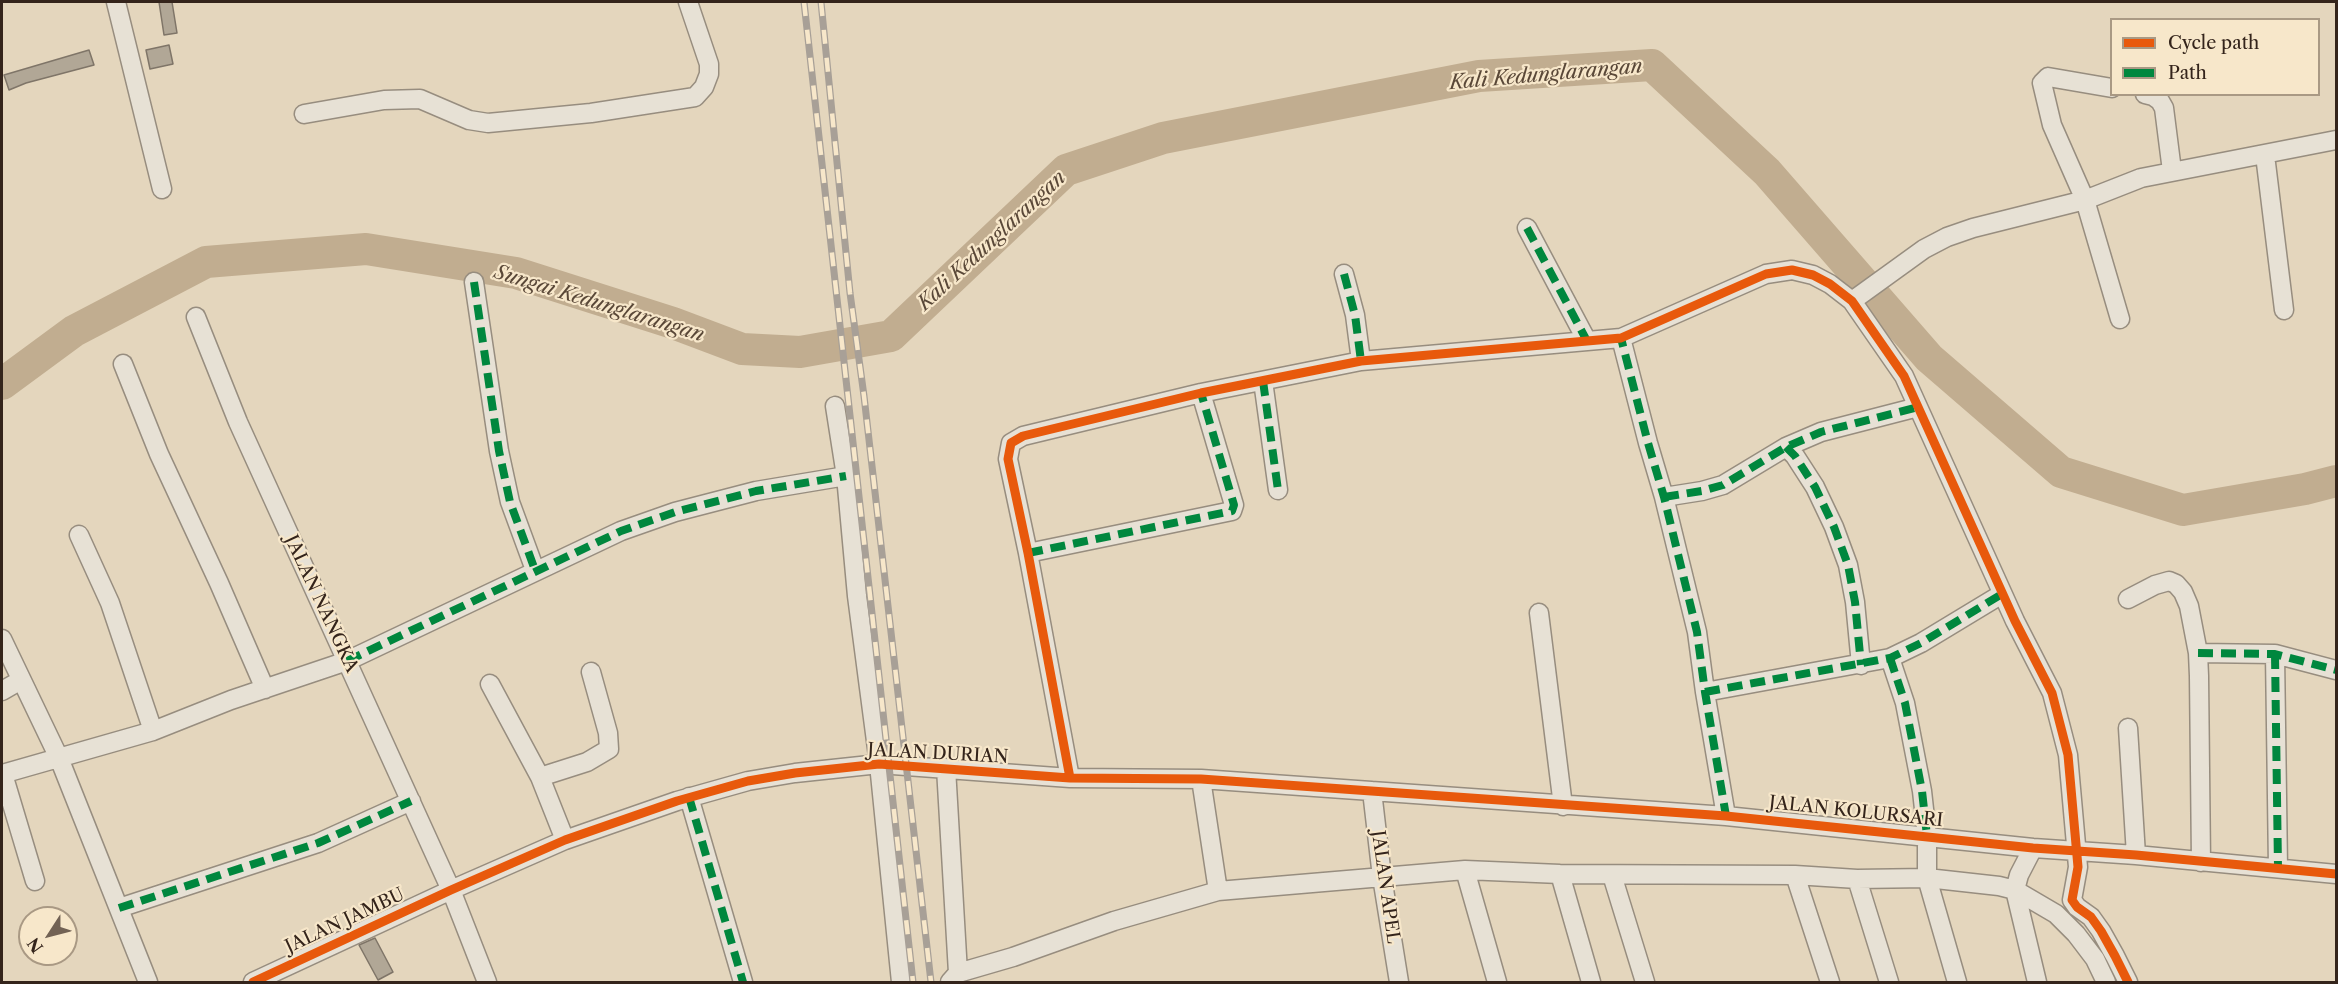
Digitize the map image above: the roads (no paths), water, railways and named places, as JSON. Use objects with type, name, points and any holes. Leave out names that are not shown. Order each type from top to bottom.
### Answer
[{"type":"street","points":[[116,2],[162,189]]},
{"type":"street","points":[[304,114],[384,100],[420,99],[469,120],[488,123],[591,113],[694,97],[704,87],[709,74],[709,64],[688,2]]},
{"type":"street","points":[[2110,88],[2048,77],[2042,83],[2052,125],[2085,200],[2120,319]]},
{"type":"street","points":[[2153,96],[2164,108],[2172,171]]},
{"type":"street","points":[[1855,299],[1924,249],[1947,237],[1973,228],[2085,200],[2141,178],[2337,140]]},
{"type":"street","points":[[2265,155],[2284,310]]},
{"type":"street","points":[[1527,228],[1587,341]]},
{"type":"street","points":[[1070,778],[1008,459],[1011,442],[1023,436],[1201,393],[1361,361],[1621,338],[1766,274],[1792,270],[1813,275],[1855,299],[1904,376],[2002,594],[2052,693],[2068,755],[2078,867],[2073,895],[2096,924],[2127,982]]},
{"type":"street","points":[[1344,274],[1355,315],[1361,361]]},
{"type":"street","points":[[474,282],[510,502],[535,570]]},
{"type":"street","name":"JALAN NANGKA","points":[[196,317],[238,422],[451,890],[487,982]]},
{"type":"street","points":[[1621,338],[1664,497],[1697,632],[1726,816]]},
{"type":"street","points":[[123,364],[159,454],[265,688]]},
{"type":"street","points":[[1263,381],[1278,490]]},
{"type":"street","points":[[1028,553],[1232,511],[1234,505],[1201,393]]},
{"type":"street","points":[[835,406],[846,476],[857,596],[879,764],[901,982]]},
{"type":"street","points":[[1664,497],[1723,485],[1786,447],[1821,432],[1918,407]]},
{"type":"street","points":[[1786,447],[1795,456],[1815,487],[1834,527],[1848,565],[1855,602],[1861,665]]},
{"type":"street","points":[[35,881],[2,774],[153,731],[265,688],[347,661],[621,531],[675,512],[756,491],[846,476]]},
{"type":"street","points":[[79,535],[110,603],[153,731]]},
{"type":"street","points":[[2128,599],[2163,581],[2176,584],[2183,592],[2189,606],[2198,652],[2201,862]]},
{"type":"street","points":[[1705,692],[1890,658],[1921,643],[2002,594]]},
{"type":"street","points":[[1539,613],[1563,806]]},
{"type":"street","points":[[2,639],[59,758],[148,982]]},
{"type":"street","points":[[2198,652],[2275,654],[2337,670]]},
{"type":"street","points":[[2275,654],[2278,868]]},
{"type":"street","points":[[1890,658],[1905,703],[1922,791],[1927,841],[1927,874],[1957,982]]},
{"type":"street","points":[[540,777],[587,762],[609,749],[608,734],[591,672]]},
{"type":"street","points":[[2,691],[21,680]]},
{"type":"street","points":[[490,684],[540,777],[566,840]]},
{"type":"street","points":[[2128,728],[2136,855]]},
{"type":"street","name":"JALAN DURIAN","points":[[451,890],[566,840],[689,797],[748,781],[795,773],[879,764],[1070,778],[1203,791],[1372,791]]},
{"type":"street","points":[[946,768],[954,978],[1114,921],[1218,891],[1381,870],[1465,870],[1612,875],[1795,875],[1857,879],[1927,874],[1999,886],[2017,883],[2056,914],[2076,934],[2095,959],[2106,982]]},
{"type":"street","points":[[1203,791],[1218,891]]},
{"type":"street","name":"JALAN KOLURSARI","points":[[1372,791],[1726,816],[1927,841],[2136,855],[2337,874]]},
{"type":"street","name":"JALAN APEL","points":[[1372,791],[1381,870],[1399,982]]},
{"type":"street","points":[[689,797],[743,982]]},
{"type":"street","points":[[119,908],[318,843],[411,801]]},
{"type":"street","points":[[2033,848],[2017,883],[2037,982]]},
{"type":"street","points":[[1465,870],[1497,982]]},
{"type":"street","points":[[1560,874],[1591,982]]},
{"type":"street","points":[[1612,875],[1645,982]]},
{"type":"street","points":[[1795,875],[1830,982]]},
{"type":"street","points":[[1857,879],[1889,982]]},
{"type":"street","name":"JALAN JAMBU","points":[[253,982],[451,890]]},
{"type":"waterway","name":"Kali Kedunglarangan","points":[[2,384],[74,331],[206,262],[366,249],[516,273],[673,323],[742,349],[800,352],[891,336],[1066,170],[1163,138],[1479,76],[1652,65],[1767,172],[1929,358],[2061,472],[2183,510],[2305,489],[2336,481]]},
{"type":"railway","points":[[804,2],[913,982]]},
{"type":"railway","points":[[821,2],[850,293],[864,396],[931,982]]},
{"type":"water label","name":"Sungai Kedunglarangan","points":[[599,304]]}]
